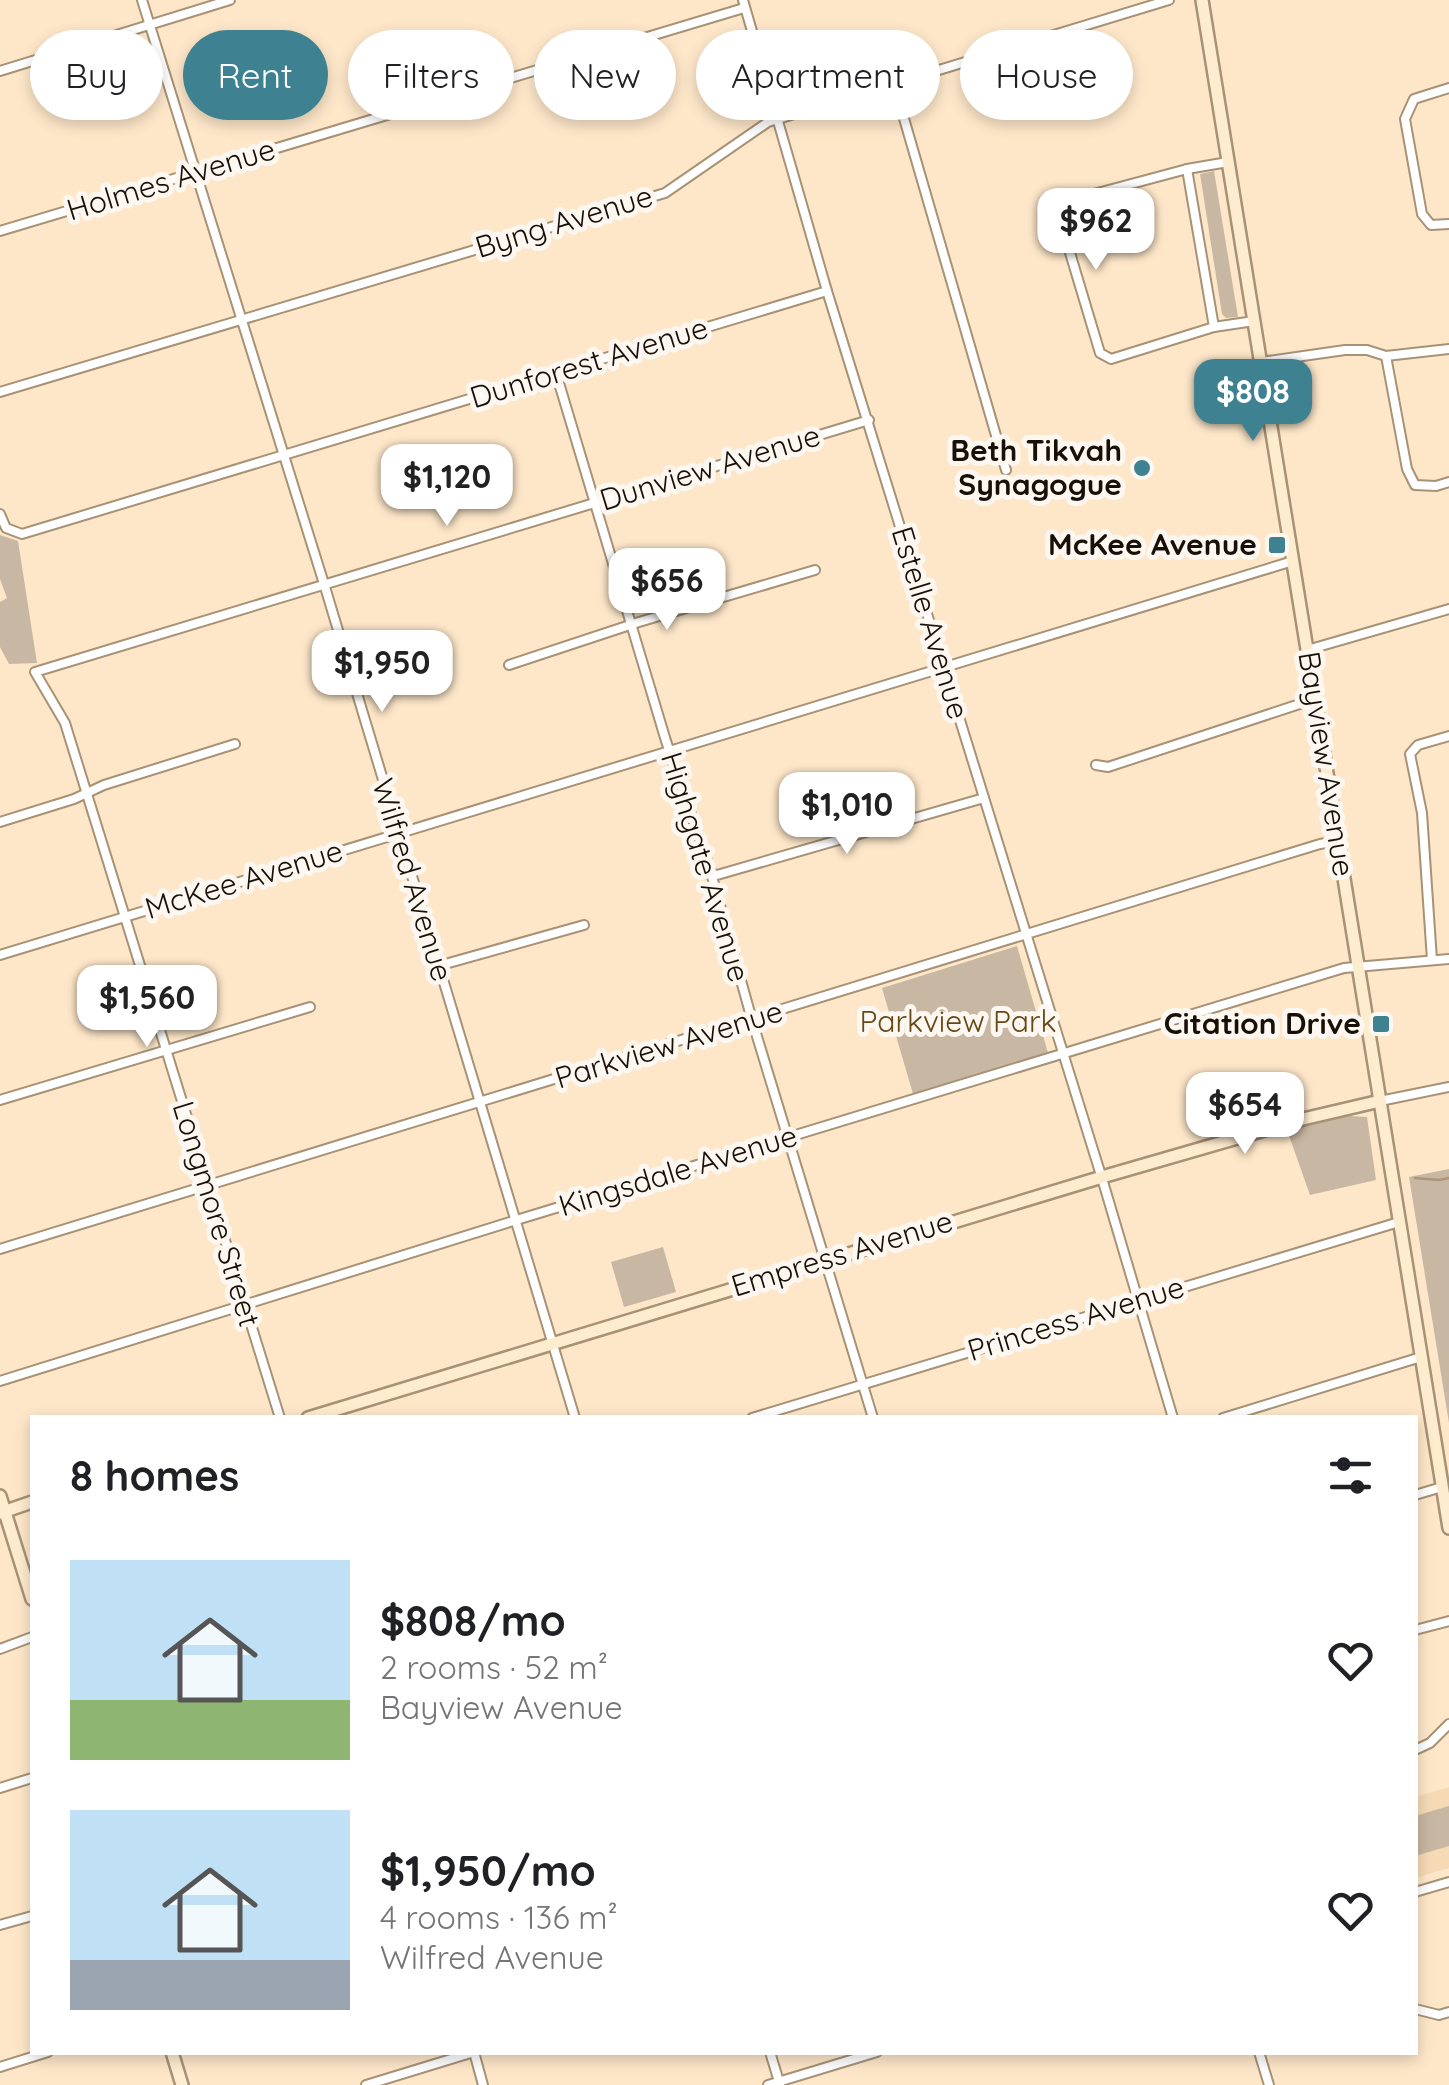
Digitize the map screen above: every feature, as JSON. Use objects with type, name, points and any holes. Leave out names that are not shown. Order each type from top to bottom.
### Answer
[{"type":"main road","name":"Bayview Avenue","points":[[1202,0],[1449,1528]]},
{"type":"main road","name":"Empress Avenue","points":[[318,1415],[1102,1177],[1303,1119],[1380,1102]]},
{"type":"main road","points":[[0,1496],[30,1593]]},
{"type":"main road","points":[[2,1512],[30,1503]]},
{"type":"main road","points":[[173,2055],[182,2085]]},
{"type":"street","name":"Wilfred Avenue","points":[[142,0],[574,1415]]},
{"type":"street","points":[[0,71],[230,0]]},
{"type":"street","name":"Byng Avenue","points":[[940,70],[1169,0]]},
{"type":"street","name":"Estelle Avenue","points":[[744,4],[752,30]]},
{"type":"street","name":"Holmes Avenue","points":[[0,230],[197,174],[744,4]]},
{"type":"street","points":[[1449,88],[1414,98],[1405,118],[1422,214],[1431,225],[1449,224]]},
{"type":"street","name":"Byng Avenue","points":[[0,392],[665,193],[758,126],[775,120]]},
{"type":"street","name":"Estelle Avenue","points":[[778,120],[827,291],[1172,1415]]},
{"type":"street","points":[[904,120],[1006,470]]},
{"type":"street","points":[[1228,162],[1075,199],[1065,212],[1062,226],[1100,353],[1111,359],[1214,327],[1254,321]]},
{"type":"street","points":[[1187,169],[1214,327]]},
{"type":"street","name":"Dunforest Avenue","points":[[0,514],[6,528],[22,534],[827,291]]},
{"type":"street","points":[[1261,362],[1345,350],[1367,350],[1386,356],[1449,349]]},
{"type":"street","points":[[1386,356],[1406,469],[1414,484],[1436,486],[1449,482]]},
{"type":"street","name":"Highgate Avenue","points":[[556,373],[711,873],[872,1415]]},
{"type":"street","name":"Dunview Avenue","points":[[35,672],[868,420]]},
{"type":"street","name":"McKee Avenue","points":[[0,955],[1293,561]]},
{"type":"street","points":[[509,664],[814,570]]},
{"type":"street","points":[[1307,650],[1449,608]]},
{"type":"street","name":"Longmore Street","points":[[35,672],[65,723],[88,792],[279,1415]]},
{"type":"street","points":[[1096,765],[1108,767],[1315,699]]},
{"type":"street","points":[[1432,960],[1422,813],[1410,754],[1418,744],[1449,736]]},
{"type":"street","points":[[0,822],[235,744]]},
{"type":"street","points":[[711,873],[717,875],[984,798]]},
{"type":"street","name":"Parkview Avenue","points":[[0,1250],[1338,841]]},
{"type":"street","points":[[438,966],[584,924]]},
{"type":"street","name":"Kingsdale Avenue","points":[[0,1381],[1358,965],[1449,959]]},
{"type":"street","points":[[0,1100],[310,1006]]},
{"type":"street","points":[[1380,1102],[1449,1087]]},
{"type":"street","name":"Princess Avenue","points":[[762,1415],[1400,1222]]},
{"type":"street","points":[[1233,1415],[1421,1357]]},
{"type":"street","points":[[1418,1495],[1442,1487]]},
{"type":"street","points":[[1418,1629],[1449,1621]]},
{"type":"street","points":[[0,1649],[30,1639]]},
{"type":"street","points":[[1418,1748],[1449,1724]]},
{"type":"street","points":[[0,1788],[30,1779]]},
{"type":"street","points":[[1418,1891],[1449,1882]]},
{"type":"street","points":[[0,1926],[30,1917]]},
{"type":"street","points":[[1418,2010],[1439,2015],[1449,2012]]},
{"type":"street","points":[[0,2067],[38,2055]]},
{"type":"street","points":[[366,2085],[464,2055]]},
{"type":"street","points":[[475,2055],[483,2085]]},
{"type":"street","points":[[771,2055],[779,2084]]},
{"type":"street","points":[[768,2085],[869,2055]]},
{"type":"street","points":[[1260,2055],[1269,2085]]},
{"type":"shaded area","points":[[1449,1787],[1449,1868],[1418,1877],[1418,1796]]},
{"type":"green space","points":[[1214,171],[1238,317],[1226,318],[1222,314],[1200,174]]},
{"type":"green space","points":[[0,535],[18,541],[37,663],[9,664],[0,647],[0,602],[7,598],[0,579]]},
{"type":"green space","name":"Parkview Park","points":[[1017,946],[1048,1053],[913,1094],[882,988]]},
{"type":"green space","points":[[1349,1116],[1367,1117],[1376,1180],[1310,1195],[1287,1130]]},
{"type":"green space","points":[[1449,1169],[1449,1423],[1409,1177]]},
{"type":"green space","points":[[663,1247],[676,1292],[624,1307],[611,1262]]},
{"type":"green space","points":[[1449,1806],[1449,1846],[1418,1855],[1418,1815]]},
{"type":"waterway","points":[[1415,1178],[1449,1178]]},
{"type":"place","name":"Beth Tikvah Synagogue","points":[[1142,468]]},
{"type":"place","name":"McKee Avenue","points":[[1277,545]]},
{"type":"place","name":"Citation Drive","points":[[1381,1024]]}]
